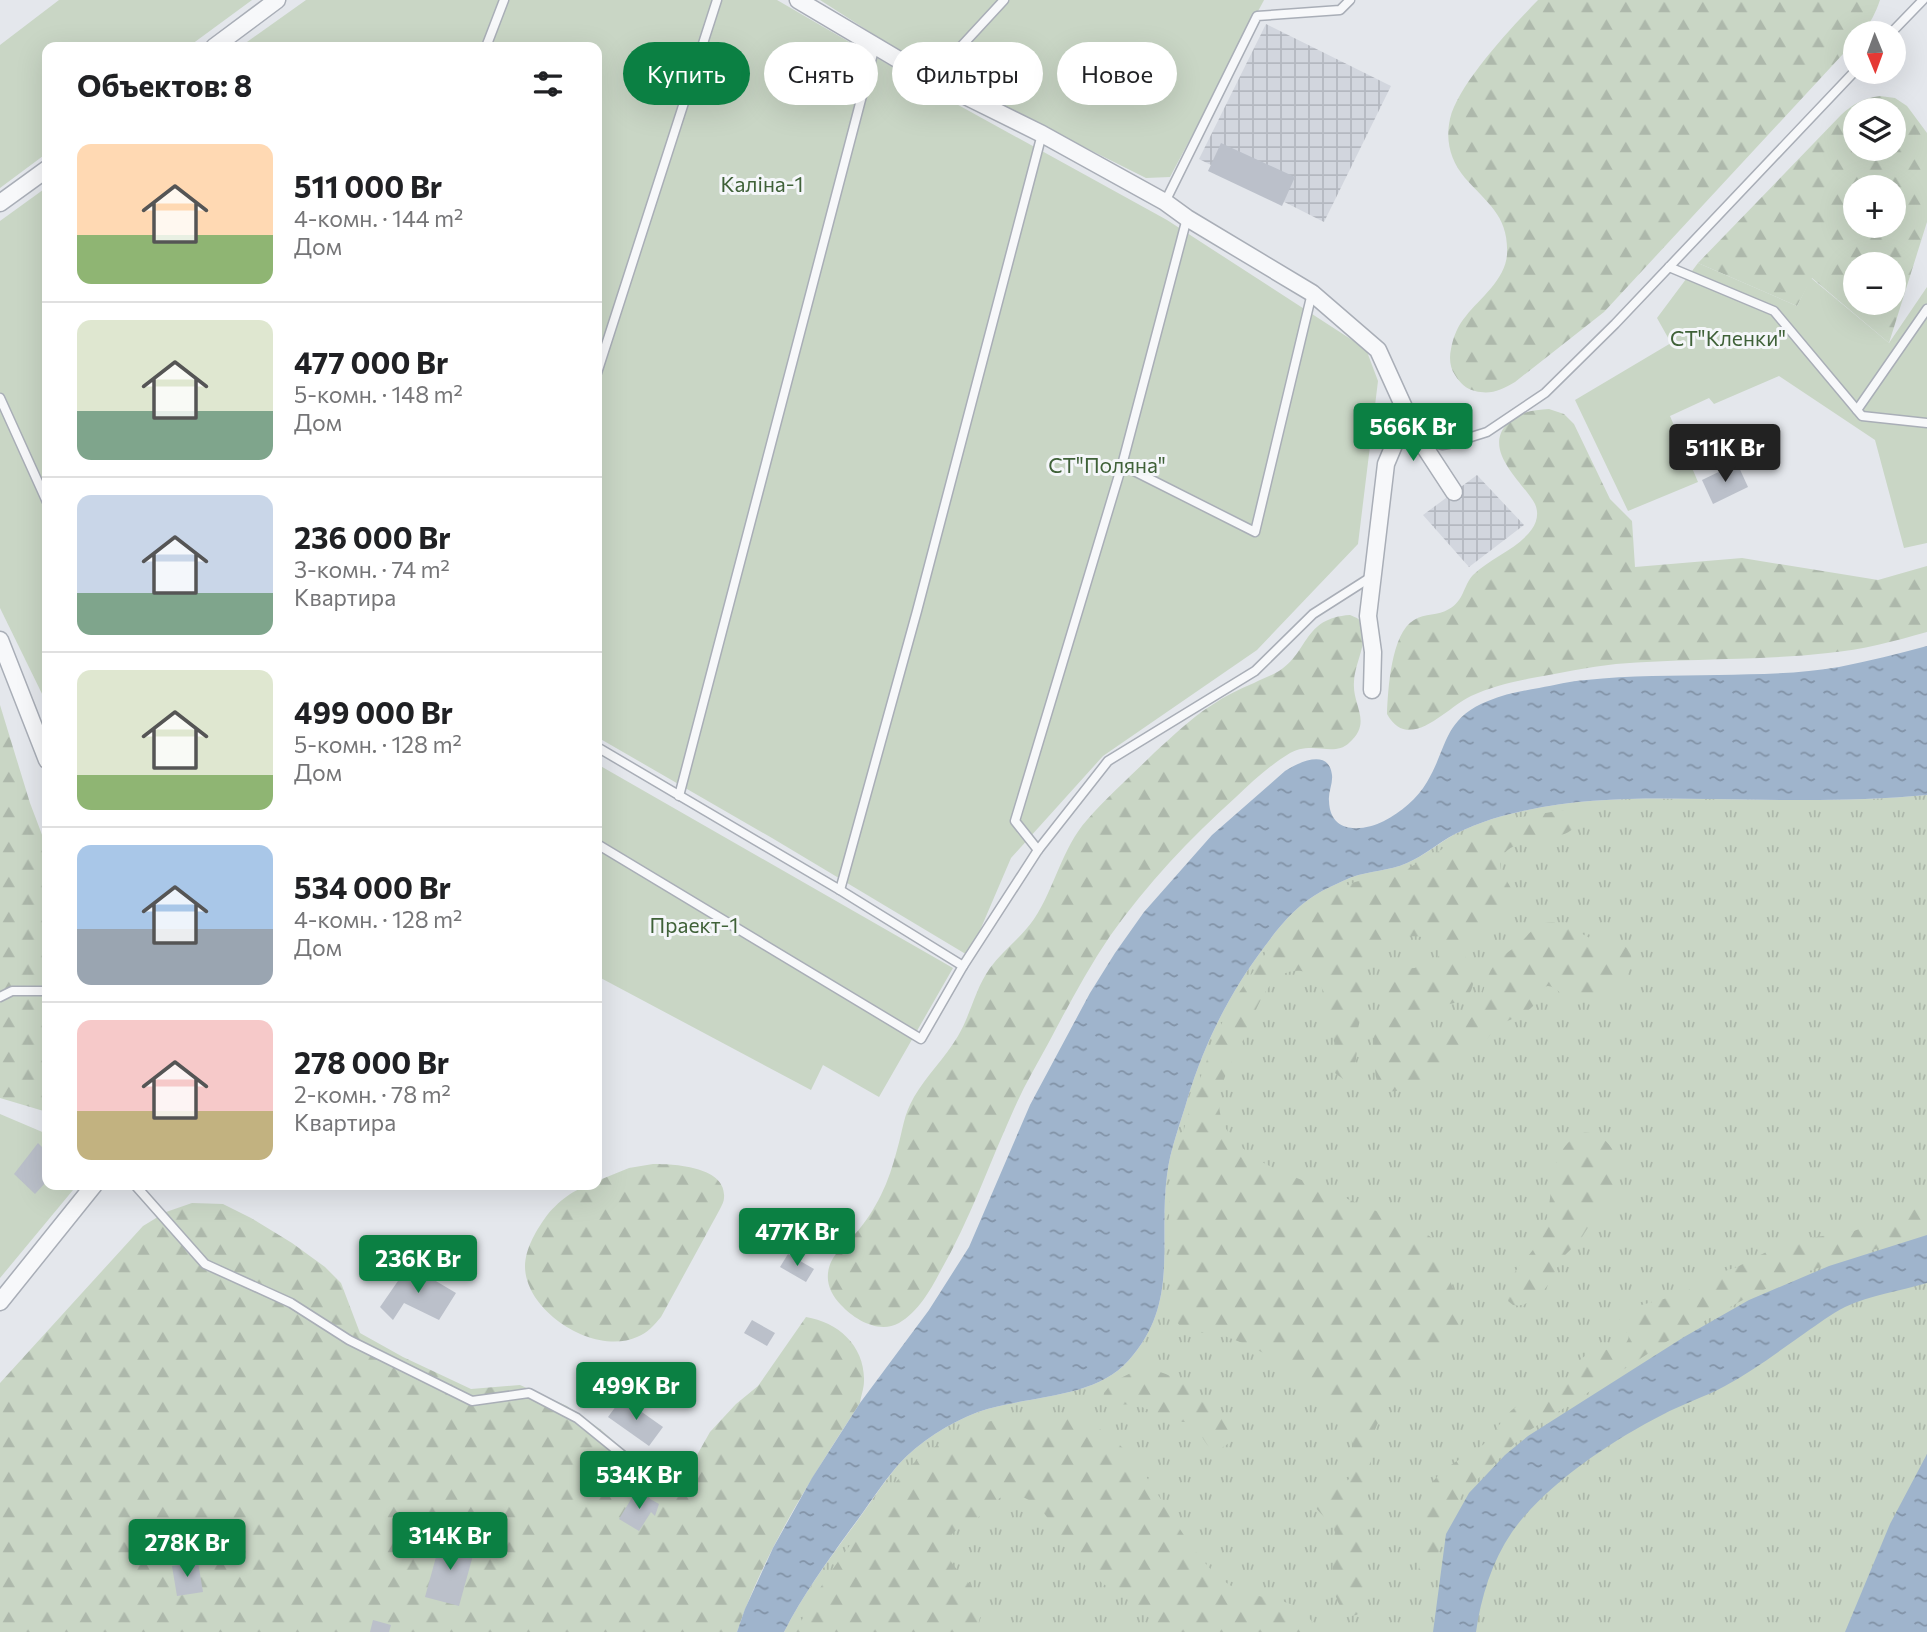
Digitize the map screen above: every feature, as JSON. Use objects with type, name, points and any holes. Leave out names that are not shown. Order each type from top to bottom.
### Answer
[{"type":"street","points":[[221,42],[277,0]]},
{"type":"street","points":[[798,0],[867,42]]},
{"type":"street","points":[[983,105],[1165,202],[1312,293],[1378,350],[1420,440],[1454,492]]},
{"type":"street","points":[[0,203],[42,173]]},
{"type":"street","points":[[1372,690],[1373,652],[1368,616],[1386,464],[1407,414]]},
{"type":"street","points":[[0,640],[42,747]]},
{"type":"street","points":[[0,1302],[90,1190]]},
{"type":"lane","points":[[488,42],[504,0]]},
{"type":"lane","points":[[602,357],[717,0]]},
{"type":"lane","points":[[965,42],[1004,0]]},
{"type":"lane","points":[[1165,202],[1257,16],[1340,10],[1350,0]]},
{"type":"lane","points":[[1903,21],[1923,0]]},
{"type":"lane","points":[[1420,440],[1442,445],[1487,432],[1545,393],[1843,84]]},
{"type":"lane","points":[[679,796],[860,105]]},
{"type":"lane","points":[[840,890],[917,611],[1042,134]]},
{"type":"lane","points":[[1038,850],[1015,821],[1122,465],[1188,218]]},
{"type":"lane","points":[[1669,267],[1774,311],[1862,416],[1927,423]]},
{"type":"lane","points":[[1122,465],[1255,532],[1312,293]]},
{"type":"lane","points":[[1857,410],[1927,309]]},
{"type":"lane","points":[[0,398],[42,491]]},
{"type":"lane","points":[[602,847],[921,1039],[963,966],[1038,850],[1108,761],[1255,671],[1313,614],[1373,575]]},
{"type":"lane","points":[[602,750],[963,966]]},
{"type":"lane","points":[[0,997],[12,991],[42,991]]},
{"type":"lane","points":[[139,1190],[205,1264],[291,1303],[349,1340],[472,1401],[529,1393],[576,1418],[657,1483]]},
{"type":"shaded area","points":[[1266,24],[1391,86],[1324,222],[1199,159]]},
{"type":"shaded area","points":[[1477,475],[1524,525],[1469,567],[1423,515]]},
{"type":"green space","points":[[59,0],[252,0],[195,42],[42,42],[42,157],[0,188],[0,45]]},
{"type":"green space","points":[[306,0],[777,0],[849,42],[764,42],[764,105],[878,105],[878,59],[892,67],[892,105],[958,105],[1167,220],[1366,349],[1378,381],[1358,544],[1257,650],[1103,756],[1011,858],[969,956],[602,740],[602,42],[247,42]]},
{"type":"green space","points":[[820,0],[1264,0],[1170,177],[1146,178],[1000,105],[1043,105],[1043,42],[892,42],[892,46]]},
{"type":"green space","points":[[1538,0],[1880,0],[1870,21],[1843,21],[1843,54],[1604,312],[1515,382],[1496,391],[1481,392],[1469,389],[1459,381],[1451,366],[1450,352],[1461,323],[1502,273],[1507,242],[1501,220],[1456,165],[1450,151],[1449,127],[1463,89],[1501,40]]},
{"type":"green space","points":[[1906,105],[1927,133],[1927,222],[1906,289],[1906,252],[1843,252],[1843,304],[1812,278],[1797,306],[1698,263],[1843,113],[1843,161],[1906,161]]},
{"type":"green space","points":[[42,191],[42,694],[0,608],[0,221]]},
{"type":"green space","name":"СТ\"Кленки\"","points":[[1698,263],[1797,306],[1811,278],[1843,305],[1843,315],[1855,315],[1889,343],[1927,287],[1927,543],[1904,548],[1875,440],[1779,376],[1714,404],[1709,398],[1670,416],[1698,482],[1628,511],[1575,400],[1671,343],[1657,318]]},
{"type":"green space","points":[[1856,315],[1898,315],[1889,343]]},
{"type":"green space","points":[[1549,409],[1564,414],[1574,424],[1610,499],[1632,521],[1635,567],[1742,558],[1878,580],[1927,566],[1927,632],[1891,642],[1828,653],[1643,662],[1574,670],[1486,690],[1471,696],[1417,729],[1406,730],[1396,725],[1387,714],[1388,691],[1392,663],[1406,627],[1418,618],[1440,613],[1454,606],[1473,575],[1519,542],[1535,523],[1535,504],[1502,456],[1500,435],[1506,425],[1520,414]]},
{"type":"green space","points":[[1350,615],[1359,620],[1364,633],[1354,682],[1361,721],[1356,735],[1343,747],[1305,748],[1280,759],[1219,813],[1154,880],[1110,936],[1071,1002],[1018,1100],[961,1232],[923,1300],[906,1318],[891,1326],[868,1324],[853,1316],[831,1290],[828,1274],[831,1262],[863,1225],[876,1205],[890,1173],[910,1104],[958,1036],[980,984],[990,968],[1034,919],[1078,831],[1154,753],[1197,716],[1227,696],[1279,671],[1323,622]]},
{"type":"green space","points":[[0,705],[42,835],[42,1111],[0,1098]]},
{"type":"green space","name":"Праект-1","points":[[602,767],[953,968],[879,1097],[823,1065],[811,1090],[602,979]]},
{"type":"green space","points":[[1927,795],[1927,1632],[784,1632],[808,1590],[836,1550],[892,1472],[915,1449],[945,1428],[978,1412],[1058,1395],[1097,1383],[1129,1360],[1145,1338],[1155,1317],[1164,1272],[1168,1165],[1195,1077],[1220,1018],[1252,963],[1290,915],[1305,902],[1352,877],[1407,863],[1455,834],[1474,826],[1546,806],[1627,799],[1818,800]]},
{"type":"green space","points":[[1563,810],[1576,813],[1578,817],[1578,823],[1571,830],[1552,838],[1520,844],[1504,854],[1500,866],[1511,887],[1513,899],[1508,910],[1478,927],[1467,942],[1465,950],[1473,980],[1467,997],[1459,1002],[1423,1009],[1418,1013],[1418,1021],[1421,1028],[1434,1033],[1450,1031],[1465,1023],[1477,1009],[1489,974],[1496,963],[1536,927],[1545,923],[1562,924],[1591,939],[1625,946],[1630,953],[1631,963],[1623,983],[1615,990],[1587,1001],[1567,997],[1553,987],[1545,987],[1534,1005],[1498,1026],[1480,1047],[1450,1060],[1431,1083],[1422,1087],[1387,1091],[1382,1089],[1376,1077],[1374,1036],[1383,1013],[1388,985],[1395,974],[1428,965],[1440,954],[1437,942],[1410,936],[1388,943],[1363,959],[1362,968],[1368,997],[1358,1029],[1355,1064],[1349,1076],[1343,1079],[1335,1073],[1334,1042],[1323,1012],[1321,984],[1313,975],[1301,971],[1280,976],[1265,993],[1222,1085],[1219,1098],[1224,1124],[1241,1146],[1272,1167],[1412,1226],[1429,1236],[1441,1249],[1449,1279],[1460,1304],[1461,1315],[1455,1334],[1404,1373],[1375,1430],[1365,1537],[1366,1599],[1360,1612],[1348,1616],[1339,1603],[1334,1588],[1334,1529],[1314,1503],[1315,1494],[1345,1482],[1353,1472],[1354,1453],[1346,1423],[1329,1397],[1285,1365],[1235,1340],[1221,1335],[1188,1331],[1178,1324],[1169,1223],[1174,1163],[1194,1095],[1217,1033],[1232,1003],[1270,947],[1301,912],[1334,891],[1355,882],[1405,870],[1471,833],[1491,825]]},
{"type":"green space","points":[[0,1114],[42,1132],[42,1190],[73,1190],[0,1278]]},
{"type":"green space","points":[[1585,1132],[1604,1140],[1616,1155],[1620,1175],[1616,1195],[1564,1256],[1545,1289],[1528,1303],[1513,1305],[1508,1301],[1509,1284],[1543,1232],[1561,1152],[1571,1140]]},
{"type":"green space","points":[[653,1164],[697,1169],[717,1179],[723,1187],[724,1198],[661,1317],[637,1337],[602,1341],[566,1326],[550,1314],[537,1300],[528,1284],[526,1260],[536,1232],[558,1204],[579,1190],[602,1190],[602,1179],[629,1168]]},
{"type":"green space","points":[[192,1203],[223,1204],[292,1243],[325,1267],[341,1283],[360,1333],[471,1389],[520,1385],[567,1406],[600,1429],[675,1494],[710,1432],[736,1404],[758,1386],[806,1317],[839,1330],[855,1347],[863,1368],[864,1384],[860,1403],[776,1542],[748,1601],[737,1632],[0,1632],[0,1383],[143,1226],[166,1212]]},
{"type":"green space","points":[[1927,1205],[1927,1232],[1797,1275],[1752,1295],[1666,1342],[1527,1432],[1463,1493],[1443,1532],[1432,1573],[1425,1574],[1419,1569],[1424,1546],[1419,1512],[1421,1503],[1435,1479],[1449,1466],[1484,1444],[1514,1408],[1554,1392],[1584,1357],[1595,1351],[1624,1345],[1629,1335],[1619,1324],[1619,1320],[1628,1311],[1682,1294],[1713,1275],[1737,1267],[1778,1246],[1795,1240],[1851,1232]]},
{"type":"green space","points":[[1146,1369],[1182,1382],[1202,1398],[1229,1426],[1232,1431],[1230,1442],[1215,1449],[1206,1443],[1190,1423],[1171,1421],[1143,1407],[1113,1404],[1103,1398],[1104,1393],[1117,1380]]},
{"type":"green space","points":[[1039,1413],[1080,1420],[1108,1435],[1127,1452],[1144,1473],[1189,1543],[1224,1581],[1249,1594],[1275,1599],[1299,1609],[1318,1632],[1157,1632],[1134,1601],[1112,1590],[1092,1574],[1039,1507],[1026,1498],[1011,1495],[997,1500],[979,1517],[958,1529],[947,1543],[951,1561],[978,1596],[981,1609],[976,1632],[796,1632],[831,1571],[907,1469],[929,1450],[958,1433],[1005,1418]]},
{"type":"water","points":[[1927,646],[1927,795],[1818,800],[1627,799],[1546,806],[1474,826],[1455,834],[1407,863],[1352,877],[1305,902],[1284,922],[1252,963],[1230,999],[1202,1057],[1168,1165],[1161,1294],[1155,1317],[1145,1338],[1129,1360],[1097,1383],[1058,1395],[978,1412],[935,1434],[898,1465],[815,1580],[784,1632],[737,1632],[773,1548],[812,1478],[860,1403],[929,1310],[969,1247],[1030,1105],[1090,993],[1115,953],[1144,912],[1212,835],[1285,771],[1313,759],[1325,762],[1332,775],[1329,801],[1335,820],[1349,828],[1366,827],[1390,817],[1413,799],[1427,782],[1454,725],[1473,708],[1500,696],[1602,678],[1779,673],[1824,669]]},
{"type":"water","points":[[1927,1235],[1927,1283],[1865,1299],[1840,1310],[1746,1374],[1642,1426],[1601,1451],[1561,1481],[1526,1515],[1505,1543],[1488,1580],[1476,1632],[1433,1632],[1446,1534],[1469,1493],[1505,1455],[1528,1436],[1684,1337],[1749,1300],[1829,1266]]},
{"type":"water","points":[[1927,1454],[1927,1632],[1845,1632],[1890,1524]]},
{"type":"building","points":[[1221,143],[1295,177],[1282,206],[1208,171]]},
{"type":"building","points":[[1737,463],[1748,487],[1713,504],[1702,480]]},
{"type":"building","points":[[38,1143],[42,1147],[42,1186],[35,1194],[14,1174]]},
{"type":"building","points":[[788,1254],[814,1269],[806,1282],[780,1267]]},
{"type":"building","points":[[409,1265],[456,1293],[439,1320],[404,1303],[393,1320],[380,1307]]},
{"type":"building","points":[[752,1320],[775,1333],[767,1346],[744,1333]]},
{"type":"building","points":[[622,1398],[663,1427],[649,1446],[608,1417]]},
{"type":"building","points":[[636,1491],[659,1504],[655,1516],[651,1512],[639,1531],[619,1519]]},
{"type":"building","points":[[441,1539],[475,1548],[459,1606],[425,1597]]},
{"type":"building","points":[[198,1562],[203,1592],[177,1596],[172,1566]]},
{"type":"building","points":[[373,1620],[391,1625],[389,1632],[370,1632]]},
{"type":"park label","name":"Каліна-1","points":[[762,183]]},
{"type":"park label","name":"СТ\"Поляна\"","points":[[1107,464]]}]
